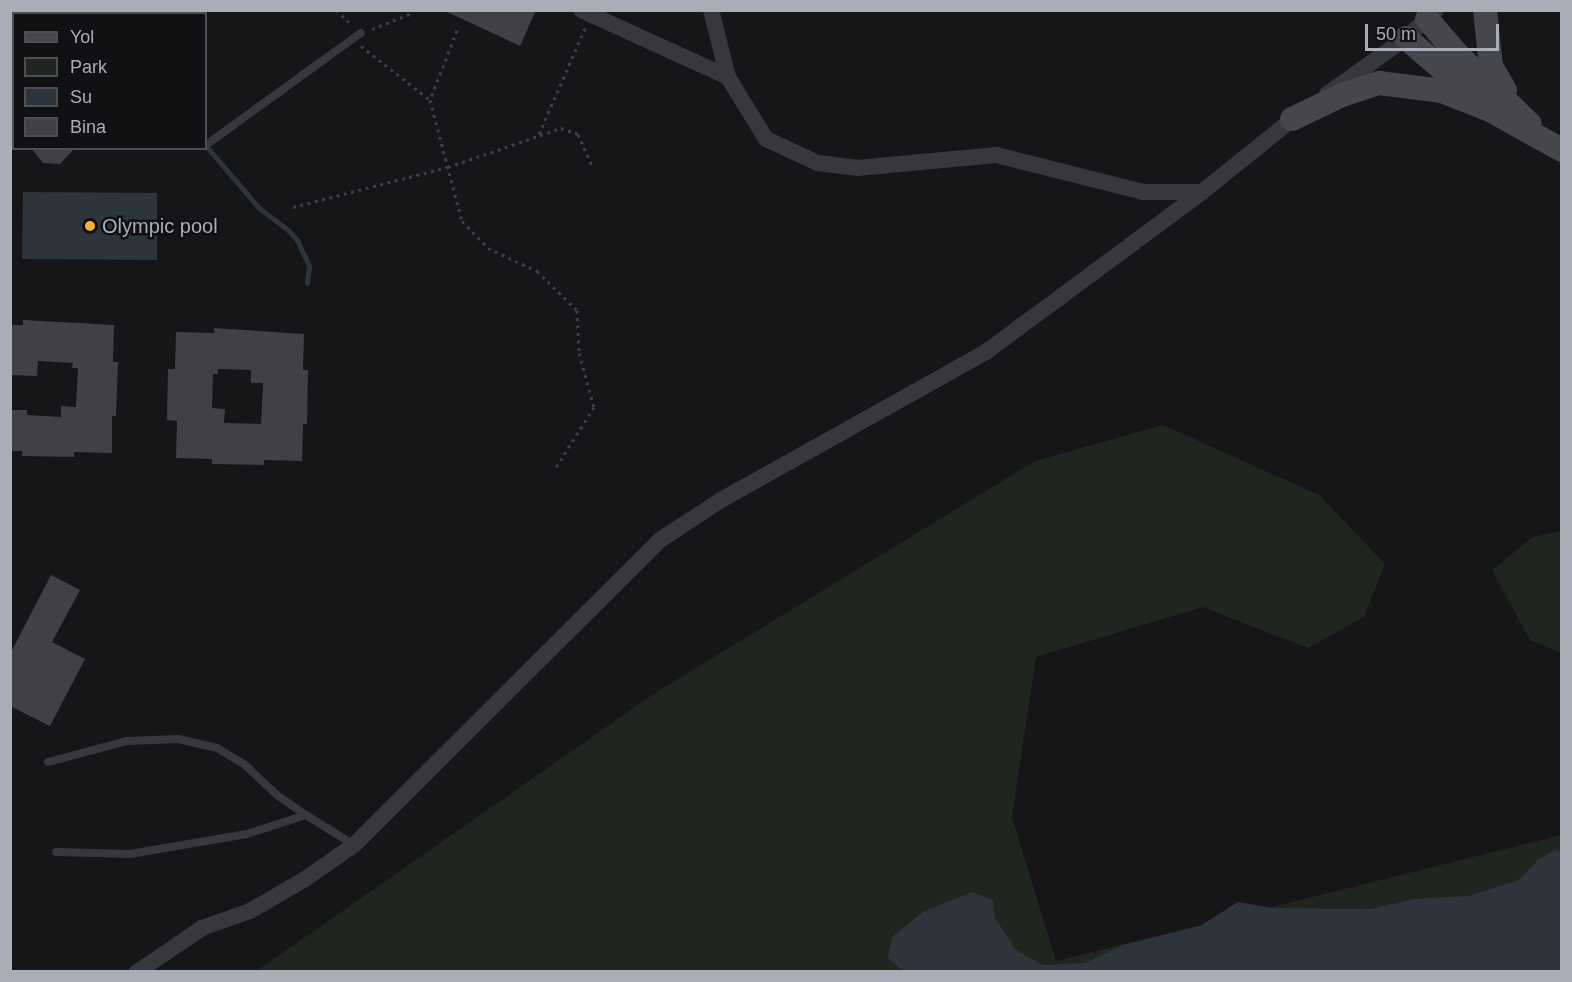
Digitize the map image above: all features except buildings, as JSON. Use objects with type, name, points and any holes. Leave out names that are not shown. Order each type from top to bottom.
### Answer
[{"type":"street","points":[[711,10],[728,77],[766,139],[818,163],[857,168],[996,154],[1143,192],[1202,192]]},
{"type":"street","points":[[1485,10],[1491,66],[1502,108]]},
{"type":"street","points":[[586,13],[728,77]]},
{"type":"street","points":[[137,972],[202,928],[250,911],[305,879],[354,845],[660,540],[721,500],[986,352],[1202,192],[1292,119],[1406,38],[1429,13],[1502,108]]},
{"type":"street","points":[[1406,38],[1554,145]]},
{"type":"street","points":[[1292,119],[1342,95],[1379,83],[1442,91],[1502,108]]},
{"type":"lane","points":[[207,144],[361,33]]},
{"type":"lane","points":[[48,762],[127,741],[178,739],[217,748],[245,765],[277,795],[306,816],[354,845]]},
{"type":"lane","points":[[56,852],[141,853],[247,834],[306,816]]},
{"type":"path","points":[[336,10],[361,33],[361,48],[430,100]]},
{"type":"path","points":[[361,33],[412,13]]},
{"type":"path","points":[[539,134],[586,13]]},
{"type":"path","points":[[457,30],[430,100],[462,221],[488,248],[537,271],[577,310],[579,353],[594,407],[555,469]]},
{"type":"path","points":[[293,207],[448,168],[561,128],[578,134],[593,167]]},
{"type":"green space","points":[[1163,425],[1319,495],[1385,564],[1364,617],[1308,648],[1203,607],[1036,657],[1012,817],[1056,961],[1561,835],[1561,971],[255,972],[655,693],[1035,461]]},
{"type":"green space","points":[[1562,531],[1561,653],[1530,640],[1492,570],[1533,537]]},
{"type":"water","name":"Olympic pool","points":[[23,192],[157,193],[157,260],[22,259]]},
{"type":"water","points":[[1556,850],[1562,852],[1561,971],[905,972],[888,958],[892,937],[923,912],[972,892],[993,900],[995,918],[1016,950],[1043,965],[1085,963],[1123,945],[1200,926],[1238,902],[1272,908],[1371,909],[1414,899],[1469,896],[1519,880],[1539,859]]},
{"type":"waterway","points":[[207,147],[259,208],[288,230],[297,240],[309,266],[307,283]]},
{"type":"place","name":"Olympic pool","points":[[90,226]]}]
